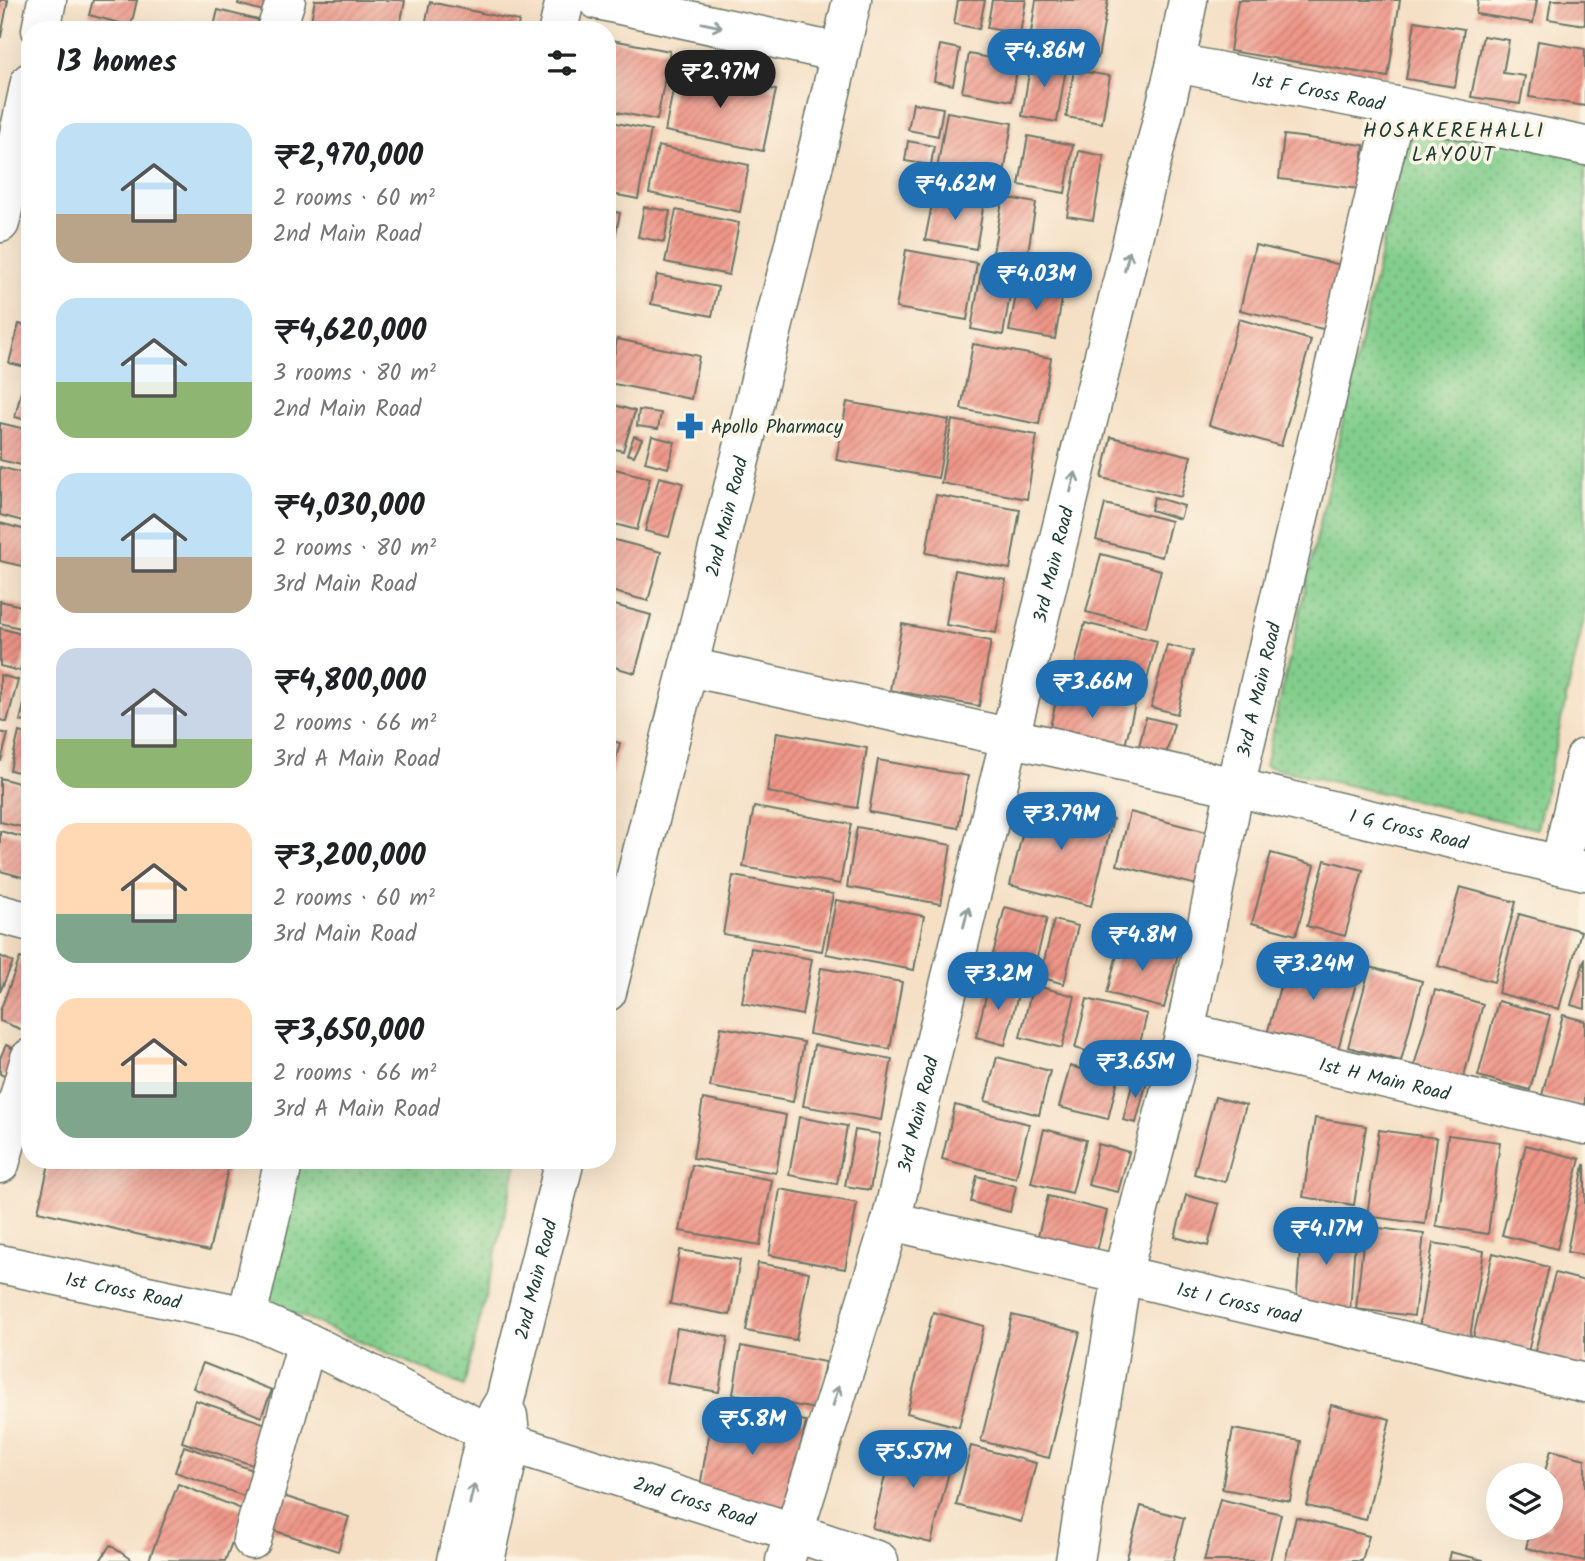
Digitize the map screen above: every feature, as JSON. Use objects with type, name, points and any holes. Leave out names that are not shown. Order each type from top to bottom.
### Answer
[{"type":"street","points":[[43,21],[47,0]]},
{"type":"street","points":[[279,21],[286,0]]},
{"type":"street","points":[[560,21],[565,0]]},
{"type":"street","points":[[597,0],[840,53]]},
{"type":"street","name":"2nd Main Road","points":[[616,956],[821,136],[852,0]]},
{"type":"street","name":"3rd Main Road","points":[[789,1546],[891,1221],[1176,63],[1188,0]]},
{"type":"street","name":"1st F Cross Road","points":[[1176,63],[1585,146]]},
{"type":"street","name":"3rd A Main Road","points":[[1075,1561],[1122,1275],[1185,1032],[1235,787],[1396,106]]},
{"type":"street","points":[[0,223],[21,124]]},
{"type":"street","name":"1 G Cross Road","points":[[688,667],[1235,787],[1572,868]]},
{"type":"street","points":[[1572,868],[1585,758]]},
{"type":"street","points":[[0,914],[21,920]]},
{"type":"street","name":"1st H Main Road","points":[[1185,1032],[1585,1125]]},
{"type":"street","points":[[0,1164],[21,1090]]},
{"type":"street","points":[[247,1316],[282,1169]]},
{"type":"street","name":"2nd Main Road","points":[[485,1561],[498,1438],[505,1400],[563,1169]]},
{"type":"street","name":"1st I Cross road","points":[[891,1221],[1585,1383]]},
{"type":"street","name":"1st Cross Road","points":[[0,1264],[247,1316],[307,1342]]},
{"type":"street","points":[[252,1540],[307,1342]]},
{"type":"street","name":"2nd Cross Road","points":[[307,1342],[498,1438],[789,1546],[879,1561]]},
{"type":"street","name":"2nd Main Road","points":[[456,1561],[498,1438]]},
{"type":"green space","points":[[1412,115],[1585,155],[1585,614],[1537,829],[1265,766]]},
{"type":"green space","points":[[297,1169],[516,1169],[464,1386],[265,1301]]},
{"type":"building","points":[[0,0],[8,0],[1,37],[0,37]]},
{"type":"building","points":[[93,0],[137,0],[132,21],[112,21],[89,15]]},
{"type":"building","points":[[239,0],[277,0],[274,14],[238,4]]},
{"type":"building","points":[[315,0],[405,1],[401,21],[311,21]]},
{"type":"building","points":[[958,0],[985,0],[979,29],[954,24]]},
{"type":"building","points":[[992,0],[1026,0],[1020,34],[987,28]]},
{"type":"building","points":[[1036,0],[1108,0],[1098,58],[1029,46]]},
{"type":"building","points":[[1238,0],[1400,0],[1388,77],[1230,51]]},
{"type":"building","points":[[1478,0],[1537,0],[1533,23],[1476,14]]},
{"type":"building","points":[[1551,0],[1585,0],[1585,25],[1548,19]]},
{"type":"building","points":[[430,2],[519,21],[426,21]]},
{"type":"building","points":[[218,10],[262,21],[215,21]]},
{"type":"building","points":[[1415,21],[1464,29],[1455,87],[1406,79]]},
{"type":"building","points":[[1483,36],[1509,40],[1503,73],[1525,76],[1520,104],[1471,97]]},
{"type":"building","points":[[616,41],[670,51],[657,120],[616,112]]},
{"type":"building","points":[[1538,41],[1585,49],[1585,106],[1529,97]]},
{"type":"building","points":[[940,45],[960,49],[953,85],[934,81]]},
{"type":"building","points":[[969,54],[1018,63],[1012,101],[962,92]]},
{"type":"building","points":[[1032,55],[1067,62],[1057,122],[1022,116]]},
{"type":"building","points":[[677,70],[776,90],[763,151],[665,131]]},
{"type":"building","points":[[1074,70],[1110,76],[1102,123],[1066,117]]},
{"type":"building","points":[[913,103],[943,108],[938,136],[908,130]]},
{"type":"building","points":[[947,112],[1012,123],[1002,187],[936,175]]},
{"type":"building","points":[[616,123],[651,130],[638,199],[616,195]]},
{"type":"building","points":[[1284,135],[1364,145],[1359,189],[1279,179]]},
{"type":"building","points":[[1028,136],[1073,145],[1065,193],[1019,185]]},
{"type":"building","points":[[908,141],[934,146],[931,165],[905,161]]},
{"type":"building","points":[[658,146],[749,165],[740,212],[649,193]]},
{"type":"building","points":[[1079,151],[1104,156],[1093,220],[1067,216]]},
{"type":"building","points":[[934,194],[984,203],[976,249],[925,240]]},
{"type":"building","points":[[1003,197],[1036,203],[1027,258],[993,252]]},
{"type":"building","points":[[644,207],[670,211],[664,242],[638,237]]},
{"type":"building","points":[[676,210],[739,223],[729,275],[665,262]]},
{"type":"building","points":[[616,212],[620,213],[616,232]]},
{"type":"building","points":[[1255,245],[1350,267],[1336,332],[1240,310]]},
{"type":"building","points":[[906,250],[977,263],[967,320],[896,308]]},
{"type":"building","points":[[981,272],[1013,278],[1003,335],[971,329]]},
{"type":"building","points":[[657,275],[718,287],[712,316],[651,304]]},
{"type":"building","points":[[1018,285],[1063,293],[1055,339],[1009,331]]},
{"type":"building","points":[[1239,319],[1311,340],[1281,446],[1209,425]]},
{"type":"building","points":[[19,324],[21,325],[21,366],[9,363]]},
{"type":"building","points":[[617,339],[699,356],[691,399],[616,384]]},
{"type":"building","points":[[973,344],[1051,358],[1039,424],[961,409]]},
{"type":"building","points":[[21,392],[21,419],[15,417]]},
{"type":"building","points":[[847,402],[949,420],[938,478],[836,460]]},
{"type":"building","points":[[616,406],[635,411],[623,451],[616,449]]},
{"type":"building","points":[[639,410],[661,413],[658,429],[637,426]]},
{"type":"building","points":[[952,420],[1037,435],[1027,499],[941,483]]},
{"type":"building","points":[[0,423],[21,428],[21,465],[0,460]]},
{"type":"building","points":[[634,436],[642,439],[634,456],[627,454]]},
{"type":"building","points":[[652,436],[675,442],[668,468],[645,462]]},
{"type":"building","points":[[1111,437],[1191,456],[1181,497],[1102,478]]},
{"type":"building","points":[[0,467],[21,473],[21,521],[0,515]]},
{"type":"building","points":[[616,469],[650,478],[637,530],[616,524]]},
{"type":"building","points":[[659,477],[683,483],[669,537],[645,531]]},
{"type":"building","points":[[936,495],[1020,510],[1010,569],[926,553]]},
{"type":"building","points":[[1154,497],[1184,506],[1180,519],[1151,510]]},
{"type":"building","points":[[1105,504],[1171,521],[1162,557],[1096,540]]},
{"type":"building","points":[[0,523],[21,529],[21,566],[0,561]]},
{"type":"building","points":[[616,540],[661,552],[648,601],[616,592]]},
{"type":"building","points":[[1101,554],[1161,570],[1146,627],[1086,612]]},
{"type":"building","points":[[955,570],[1006,580],[996,633],[946,625]]},
{"type":"building","points":[[0,601],[21,606],[20,628],[0,623]]},
{"type":"building","points":[[616,605],[651,615],[635,673],[616,668]]},
{"type":"building","points":[[1085,623],[1157,641],[1142,699],[1071,681]]},
{"type":"building","points":[[902,624],[991,641],[979,706],[890,690]]},
{"type":"building","points":[[0,628],[21,634],[20,671],[0,666]]},
{"type":"building","points":[[1167,645],[1193,651],[1177,714],[1151,707]]},
{"type":"building","points":[[0,675],[18,680],[7,722],[0,720]]},
{"type":"building","points":[[1060,685],[1135,704],[1123,754],[1048,735]]},
{"type":"building","points":[[1146,717],[1174,724],[1165,758],[1138,751]]},
{"type":"building","points":[[0,732],[8,734],[1,761],[0,761]]},
{"type":"building","points":[[19,732],[21,773],[10,770]]},
{"type":"building","points":[[777,732],[867,748],[857,808],[767,792]]},
{"type":"building","points":[[616,742],[620,743],[616,758]]},
{"type":"building","points":[[878,760],[968,776],[958,828],[869,812]]},
{"type":"building","points":[[0,778],[21,784],[21,827],[0,822]]},
{"type":"building","points":[[1031,798],[1113,819],[1091,906],[1010,885]]},
{"type":"building","points":[[754,807],[851,824],[840,884],[743,867]]},
{"type":"building","points":[[1130,812],[1218,835],[1205,887],[1117,865]]},
{"type":"building","points":[[857,827],[951,845],[941,904],[847,887]]},
{"type":"building","points":[[0,831],[21,837],[21,877],[0,871]]},
{"type":"building","points":[[1271,853],[1315,865],[1296,935],[1252,923]]},
{"type":"building","points":[[1325,860],[1363,870],[1345,936],[1307,926]]},
{"type":"building","points":[[733,876],[833,894],[822,951],[723,934]]},
{"type":"building","points":[[1460,887],[1516,902],[1494,982],[1438,966]]},
{"type":"building","points":[[836,900],[924,916],[914,970],[826,954]]},
{"type":"building","points":[[1005,907],[1047,918],[1033,973],[991,962]]},
{"type":"building","points":[[1519,914],[1581,931],[1559,1009],[1498,993]]},
{"type":"building","points":[[1054,920],[1078,926],[1064,984],[1040,977]]},
{"type":"building","points":[[1121,939],[1178,954],[1164,1008],[1107,993]]},
{"type":"building","points":[[751,948],[812,959],[802,1015],[742,1003]]},
{"type":"building","points":[[1290,950],[1360,969],[1337,1053],[1267,1034]]},
{"type":"building","points":[[0,956],[13,962],[0,992]]},
{"type":"building","points":[[20,958],[21,1029],[0,1021],[0,1011]]},
{"type":"building","points":[[1585,958],[1585,1009],[1571,1005]]},
{"type":"building","points":[[1370,967],[1422,981],[1401,1061],[1348,1047]]},
{"type":"building","points":[[821,968],[902,982],[890,1049],[809,1034]]},
{"type":"building","points":[[990,980],[1020,987],[1005,1045],[976,1037]]},
{"type":"building","points":[[1033,985],[1075,996],[1062,1048],[1020,1037]]},
{"type":"building","points":[[1435,990],[1483,1004],[1463,1080],[1414,1066]]},
{"type":"building","points":[[1087,999],[1147,1014],[1135,1064],[1075,1048]]},
{"type":"building","points":[[1498,1001],[1550,1015],[1530,1090],[1478,1076]]},
{"type":"building","points":[[1563,1015],[1585,1021],[1585,1107],[1542,1095]]},
{"type":"building","points":[[721,1027],[804,1042],[793,1102],[710,1087]]},
{"type":"building","points":[[6,1045],[21,1052],[21,1066],[14,1081],[0,1074],[0,1058]]},
{"type":"building","points":[[814,1045],[892,1059],[881,1120],[803,1106]]},
{"type":"building","points":[[997,1057],[1050,1071],[1039,1115],[985,1101]]},
{"type":"building","points":[[1070,1066],[1118,1079],[1108,1119],[1059,1107]]},
{"type":"building","points":[[1134,1077],[1147,1081],[1136,1123],[1123,1120]]},
{"type":"building","points":[[1215,1097],[1246,1105],[1225,1182],[1194,1174]]},
{"type":"building","points":[[703,1099],[786,1115],[776,1173],[693,1158]]},
{"type":"building","points":[[955,1105],[1029,1124],[1016,1178],[942,1159]]},
{"type":"building","points":[[799,1117],[847,1126],[837,1184],[789,1175]]},
{"type":"building","points":[[1315,1118],[1366,1126],[1354,1205],[1303,1197]]},
{"type":"building","points":[[1044,1129],[1086,1140],[1072,1193],[1031,1183]]},
{"type":"building","points":[[855,1130],[880,1134],[870,1190],[845,1186]]},
{"type":"building","points":[[1379,1130],[1437,1138],[1425,1224],[1367,1216]]},
{"type":"building","points":[[1448,1135],[1500,1142],[1488,1234],[1436,1226]]},
{"type":"building","points":[[1098,1144],[1129,1152],[1118,1192],[1088,1185]]},
{"type":"building","points":[[1526,1145],[1580,1159],[1557,1249],[1502,1235]]},
{"type":"building","points":[[692,1165],[772,1180],[760,1245],[680,1231]]},
{"type":"building","points":[[1585,1165],[1585,1255],[1567,1252]]},
{"type":"building","points":[[48,1169],[228,1169],[209,1251],[38,1211]]},
{"type":"building","points":[[977,1176],[1016,1186],[1010,1212],[971,1202]]},
{"type":"building","points":[[780,1189],[857,1203],[845,1269],[769,1255]]},
{"type":"building","points":[[1186,1195],[1219,1204],[1208,1246],[1175,1237]]},
{"type":"building","points":[[1048,1196],[1107,1211],[1096,1255],[1037,1240]]},
{"type":"building","points":[[1302,1223],[1356,1227],[1350,1312],[1296,1307]]},
{"type":"building","points":[[1365,1226],[1424,1234],[1414,1316],[1356,1309]]},
{"type":"building","points":[[1433,1243],[1484,1251],[1470,1337],[1419,1328]]},
{"type":"building","points":[[680,1250],[740,1260],[730,1315],[670,1304]]},
{"type":"building","points":[[1493,1253],[1549,1267],[1528,1352],[1473,1338]]},
{"type":"building","points":[[758,1263],[809,1272],[796,1340],[746,1331]]},
{"type":"building","points":[[1555,1273],[1585,1281],[1585,1373],[1533,1359]]},
{"type":"building","points":[[933,1312],[984,1326],[959,1427],[907,1413]]},
{"type":"building","points":[[1012,1315],[1080,1332],[1049,1458],[981,1441]]},
{"type":"building","points":[[677,1328],[728,1337],[719,1392],[667,1383]]},
{"type":"building","points":[[741,1346],[825,1362],[816,1409],[733,1394]]},
{"type":"building","points":[[203,1363],[272,1390],[261,1417],[193,1388]]},
{"type":"building","points":[[195,1400],[272,1426],[259,1467],[182,1442]]},
{"type":"building","points":[[714,1405],[806,1421],[790,1509],[699,1493]]},
{"type":"building","points":[[1331,1405],[1390,1419],[1366,1520],[1307,1506]]},
{"type":"building","points":[[1233,1429],[1301,1441],[1290,1501],[1222,1489]]},
{"type":"building","points":[[895,1437],[954,1452],[931,1543],[872,1528]]},
{"type":"building","points":[[184,1446],[256,1471],[247,1497],[175,1472]]},
{"type":"building","points":[[971,1446],[1036,1463],[1021,1522],[956,1505]]},
{"type":"building","points":[[1551,1450],[1585,1459],[1585,1561],[1526,1548],[1528,1540],[1563,1540],[1563,1463],[1547,1463]]},
{"type":"building","points":[[178,1484],[244,1510],[225,1561],[149,1560]]},
{"type":"building","points":[[277,1494],[349,1517],[338,1551],[266,1528]]},
{"type":"building","points":[[1220,1499],[1281,1514],[1270,1561],[1204,1561]]},
{"type":"building","points":[[1141,1506],[1184,1518],[1173,1561],[1126,1561]]},
{"type":"building","points":[[1296,1517],[1369,1536],[1362,1561],[1285,1561]]},
{"type":"building","points":[[110,1545],[133,1561],[100,1561]]},
{"type":"building","points":[[1450,1552],[1483,1560],[1483,1561],[1448,1561]]},
{"type":"place","name":"Apollo Pharmacy","points":[[690,426]]},
{"type":"district","name":"HOSAKEREHALLI LAYOUT","points":[[1454,142]]}]
